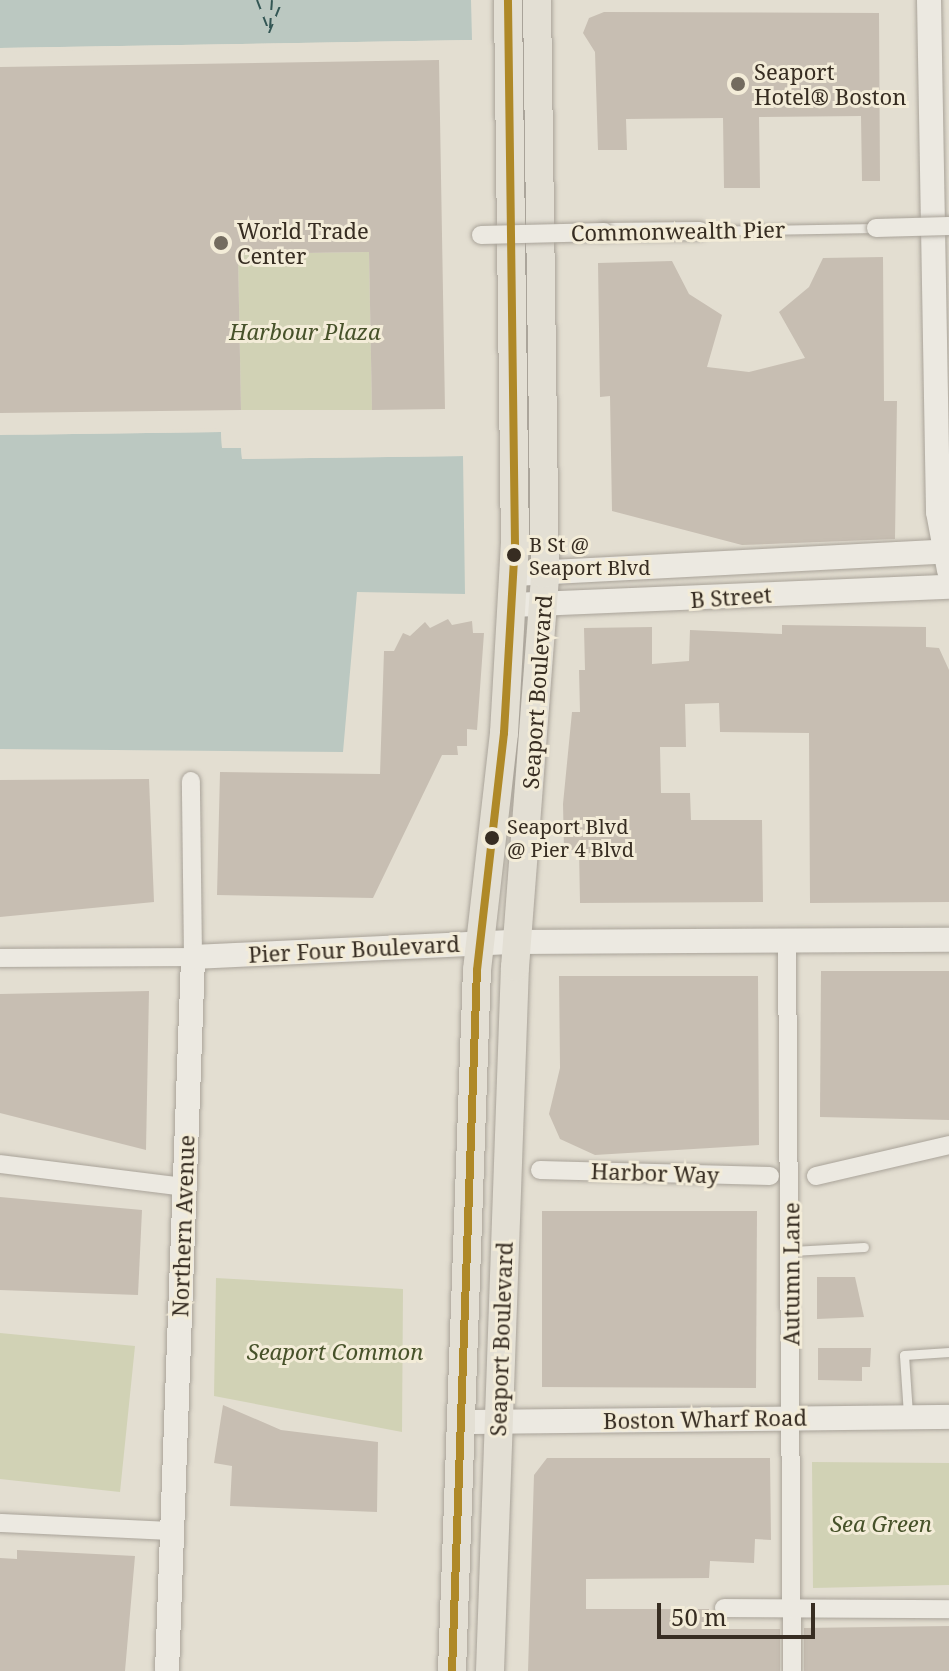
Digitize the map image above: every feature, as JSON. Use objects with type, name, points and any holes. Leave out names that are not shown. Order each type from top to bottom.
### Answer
[{"type":"main road","name":"Seaport Boulevard","points":[[452,1671],[478,943],[514,574],[508,0]]},
{"type":"main road","name":"Seaport Boulevard","points":[[490,1671],[516,942],[545,574],[537,0]]},
{"type":"street","points":[[929,0],[947,558]]},
{"type":"street","points":[[876,228],[949,226]]},
{"type":"street","name":"Commonwealth Pier","points":[[481,235],[700,231]]},
{"type":"street","name":"B Street","points":[[514,574],[947,558]]},
{"type":"street","name":"B Street","points":[[512,605],[949,587]]},
{"type":"street","name":"Northern Avenue","points":[[167,1671],[193,957],[191,781]]},
{"type":"street","name":"Autumn Lane","points":[[787,940],[792,1251],[792,1671]]},
{"type":"street","name":"Pier Four Boulevard","points":[[0,958],[193,957],[516,942],[949,940]]},
{"type":"street","points":[[816,1176],[949,1145]]},
{"type":"street","points":[[0,1164],[185,1187]]},
{"type":"street","name":"Harbor Way","points":[[540,1170],[770,1176]]},
{"type":"street","name":"Boston Wharf Road","points":[[461,1422],[949,1417]]},
{"type":"street","points":[[0,1523],[172,1531]]},
{"type":"street","points":[[724,1608],[949,1609]]},
{"type":"lane","name":"Commonwealth Pier","points":[[700,231],[876,228]]},
{"type":"lane","points":[[792,1251],[864,1247]]},
{"type":"lane","points":[[908,1418],[904,1355],[949,1352]]},
{"type":"green space","name":"Harbour Plaza","points":[[369,252],[372,410],[241,410],[238,254]]},
{"type":"green space","name":"Seaport Common","points":[[216,1278],[403,1289],[402,1432],[214,1396]]},
{"type":"green space","points":[[0,1333],[135,1346],[120,1492],[0,1479]]},
{"type":"green space","name":"Sea Green","points":[[812,1462],[949,1463],[949,1585],[813,1588]]},
{"type":"shaded area","points":[[0,0],[471,0],[472,40],[0,48]]},
{"type":"shaded area","points":[[221,432],[222,448],[241,447],[242,459],[463,456],[465,594],[357,592],[343,752],[0,749],[0,435]]},
{"type":"pier","points":[[472,40],[472,44],[0,52],[0,48]]},
{"type":"pier","points":[[222,428],[226,444],[243,444],[246,455],[467,456],[242,459],[241,448],[222,448],[221,432],[0,435]]},
{"type":"building","name":"Seaport Hotel® Boston","points":[[604,12],[879,13],[880,181],[862,181],[861,116],[759,117],[760,188],[724,188],[723,118],[626,119],[627,150],[598,150],[595,52],[583,33],[589,18]]},
{"type":"building","name":"World Trade Center","points":[[439,60],[445,409],[372,410],[369,252],[238,254],[241,410],[0,413],[0,67]]},
{"type":"building","points":[[883,257],[884,401],[897,401],[895,539],[742,545],[612,511],[610,396],[600,397],[598,263],[672,261],[689,294],[722,315],[707,367],[749,372],[805,358],[779,312],[809,287],[823,258]]},
{"type":"building","points":[[448,619],[452,625],[472,621],[473,633],[484,633],[477,730],[467,729],[467,746],[457,746],[458,755],[442,755],[373,898],[217,895],[220,772],[380,774],[384,651],[394,651],[403,633],[410,636],[425,622],[430,628]]},
{"type":"building","points":[[782,625],[926,627],[926,647],[939,648],[949,670],[949,902],[810,903],[809,733],[720,732],[719,703],[685,704],[686,747],[660,747],[661,793],[690,793],[691,820],[762,820],[763,902],[580,903],[579,850],[564,850],[563,804],[572,712],[580,712],[579,670],[585,670],[584,628],[652,627],[652,664],[689,661],[690,630],[782,634]]},
{"type":"building","points":[[149,779],[154,902],[0,917],[0,780]]},
{"type":"building","points":[[821,971],[949,971],[949,1120],[820,1117]]},
{"type":"building","points":[[559,976],[758,976],[759,1145],[595,1155],[560,1139],[549,1114],[560,1068]]},
{"type":"building","points":[[149,991],[146,1150],[0,1113],[0,994]]},
{"type":"building","points":[[0,1197],[142,1210],[138,1295],[0,1290]]},
{"type":"building","points":[[542,1211],[757,1211],[756,1388],[542,1387]]},
{"type":"building","points":[[817,1277],[855,1277],[864,1317],[817,1319]]},
{"type":"building","points":[[818,1348],[871,1348],[870,1367],[862,1367],[862,1381],[818,1380]]},
{"type":"building","points":[[223,1405],[281,1430],[378,1442],[377,1512],[230,1506],[232,1466],[214,1463]]},
{"type":"building","points":[[547,1458],[770,1458],[771,1540],[755,1539],[754,1563],[710,1561],[709,1578],[586,1579],[586,1609],[709,1609],[709,1629],[780,1629],[780,1671],[528,1671],[534,1475]]},
{"type":"building","points":[[17,1550],[135,1556],[125,1671],[0,1671],[0,1558],[17,1559]]},
{"type":"building","points":[[949,1626],[949,1671],[804,1671],[804,1628]]},
{"type":"ferry route","points":[[257,0],[269,32]]},
{"type":"ferry route","points":[[270,28],[272,0]]},
{"type":"ferry route","points":[[269,33],[282,0]]},
{"type":"transit line","name":"4","points":[[452,1671],[477,970],[504,733],[515,545],[508,0]]},
{"type":"place","name":"Seaport Hotel® Boston","points":[[738,84]]},
{"type":"place","name":"World Trade Center","points":[[221,243]]},
{"type":"place","name":"B St @ Seaport Blvd","points":[[514,555]]},
{"type":"place","name":"Seaport Blvd @ Pier 4 Blvd","points":[[492,838]]}]
